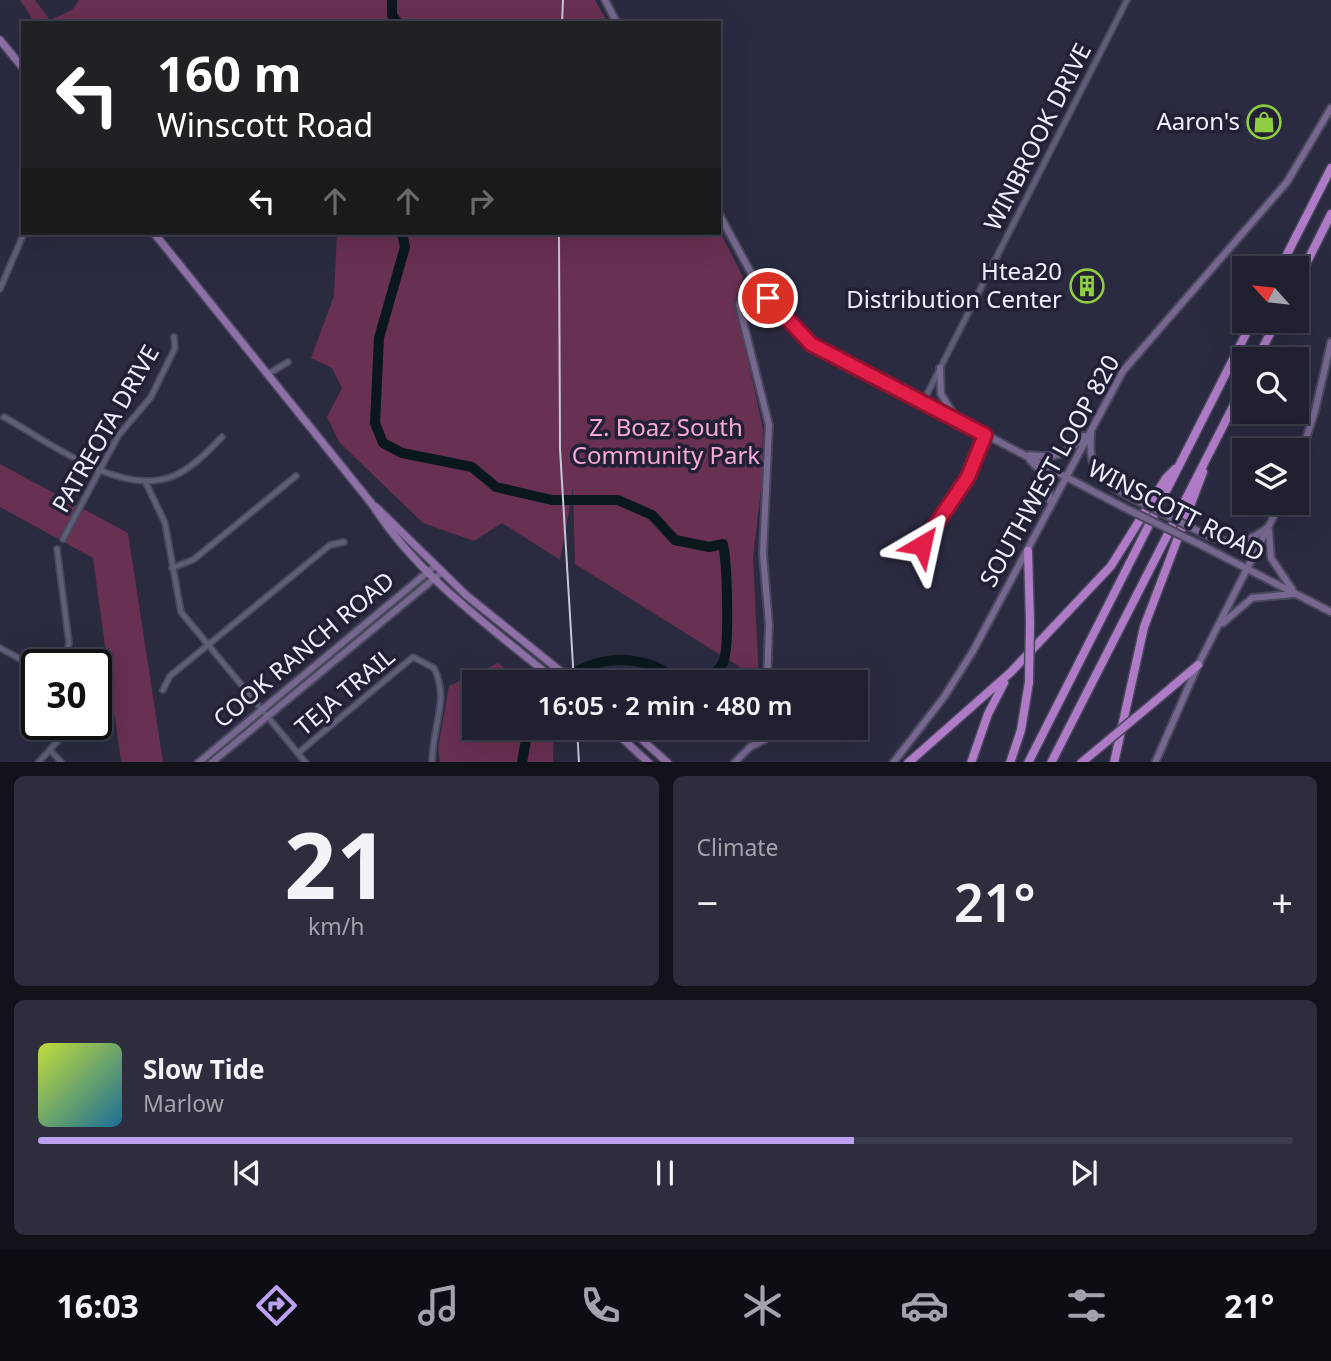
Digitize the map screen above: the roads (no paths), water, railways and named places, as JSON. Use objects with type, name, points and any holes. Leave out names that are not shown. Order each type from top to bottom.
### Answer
[{"type":"highway","points":[[1286,256],[1331,168]]},
{"type":"highway","points":[[1309,258],[1331,214]]},
{"type":"highway","points":[[1028,762],[1246,333]]},
{"type":"highway","points":[[1051,762],[1232,409]]},
{"type":"highway","points":[[1114,762],[1144,627],[1179,531],[1200,485],[1204,464]]},
{"type":"highway","points":[[908,762],[1011,672],[1111,566],[1166,478],[1179,466]]},
{"type":"highway","points":[[1010,762],[1021,730],[1029,682],[1028,551]]},
{"type":"highway","points":[[1081,762],[1198,665]]},
{"type":"highway","points":[[971,762],[988,714],[1011,672]]},
{"type":"main road","points":[[605,0],[616,21]]},
{"type":"main road","points":[[0,40],[21,66]]},
{"type":"main road","name":"SOUTHWEST LOOP 820","points":[[893,762],[944,697],[1028,551],[1065,476],[1123,371],[1287,182],[1309,150],[1331,108]]},
{"type":"main road","name":"WINSCOTT ROAD","points":[[721,218],[756,282],[804,339],[922,403],[1331,612]]},
{"type":"main road","points":[[156,235],[372,504],[387,527],[435,579],[542,670]]},
{"type":"main road","points":[[756,282],[744,293],[739,305],[769,425],[763,554],[769,625],[767,670]]},
{"type":"main road","points":[[1306,438],[1331,342]]},
{"type":"main road","points":[[940,368],[941,394],[958,421]]},
{"type":"main road","points":[[1024,454],[1050,457],[1065,454],[1091,428]]},
{"type":"main road","points":[[1091,428],[1089,454],[1094,468],[1103,481],[1128,496],[1221,541],[1250,541],[1270,526]]},
{"type":"main road","points":[[1024,454],[1048,479],[1052,496],[1048,510]]},
{"type":"main road","points":[[372,504],[441,573],[560,670]]},
{"type":"main road","points":[[1155,762],[1198,665],[1275,515]]},
{"type":"main road","points":[[1270,526],[1271,558],[1279,573],[1296,593]]},
{"type":"main road","name":"COOK RANCH ROAD","points":[[198,762],[435,566]]},
{"type":"main road","name":"COOK RANCH ROAD","points":[[211,762],[441,573]]},
{"type":"main road","points":[[1217,629],[1252,598],[1296,593]]},
{"type":"main road","points":[[624,740],[649,762]]},
{"type":"main road","points":[[643,740],[668,762]]},
{"type":"main road","points":[[734,762],[750,747],[764,740]]},
{"type":"street","name":"WINBROOK DRIVE","points":[[922,403],[1127,0]]},
{"type":"street","points":[[0,289],[23,235]]},
{"type":"street","name":"PATREOTA DRIVE","points":[[63,539],[121,432],[151,397],[175,348],[174,337]]},
{"type":"street","points":[[267,374],[288,362]]},
{"type":"street","points":[[4,417],[100,470],[124,480],[146,483],[173,476],[198,461],[222,437]]},
{"type":"street","points":[[922,545],[968,477],[985,435]]},
{"type":"street","points":[[172,568],[193,560],[296,476]]},
{"type":"street","points":[[146,483],[165,523],[181,612],[306,762]]},
{"type":"street","points":[[163,690],[170,676],[330,545],[344,542]]},
{"type":"street","points":[[57,549],[68,649]]},
{"type":"street","points":[[0,648],[21,659]]},
{"type":"street","name":"TEJA TRAIL","points":[[298,753],[413,657],[434,668],[443,692],[432,737],[432,762]]},
{"type":"street","points":[[38,762],[59,740]]},
{"type":"street","points":[[50,750],[62,762]]},
{"type":"waterway","points":[[392,0],[392,15],[396,21]]},
{"type":"waterway","points":[[402,235],[405,247],[379,338],[375,423],[383,443],[402,453],[472,467],[496,487],[552,500],[618,500],[652,515],[675,540],[709,547],[723,544],[727,641],[723,663],[718,670]]},
{"type":"waterway","points":[[579,670],[615,660],[639,662],[663,670]]},
{"type":"waterway","points":[[522,762],[526,740]]},
{"type":"railway","points":[[562,21],[563,0]]},
{"type":"railway","points":[[559,235],[560,449],[573,670]]},
{"type":"railway","points":[[578,740],[579,762]]},
{"type":"place","name":"Aaron's","points":[[1264,122]]},
{"type":"place","name":"Htea20 Distribution Center","points":[[1087,286]]},
{"type":"park label","name":"Z. Boaz South Community Park","points":[[666,442]]}]
